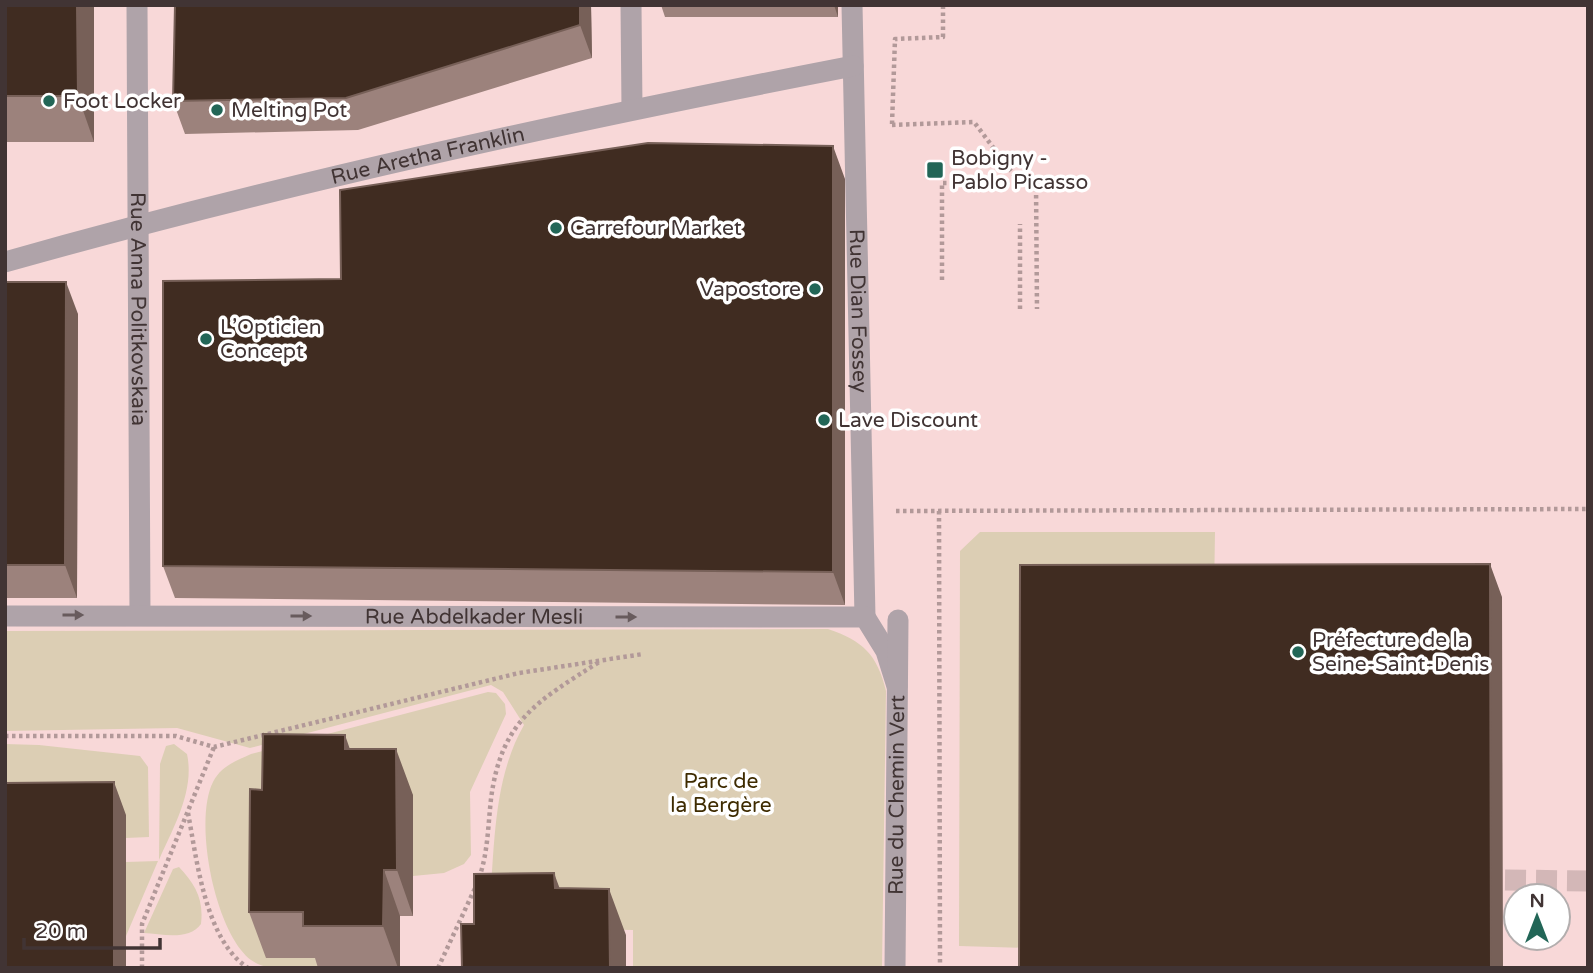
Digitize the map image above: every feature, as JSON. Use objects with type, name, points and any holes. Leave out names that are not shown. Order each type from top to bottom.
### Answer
[{"type":"street","name":"Rue Anna Politkovskaia","points":[[137,5],[140,615]]},
{"type":"street","points":[[631,5],[632,109]]},
{"type":"street","name":"Rue Dian Fossey","points":[[852,5],[865,617]]},
{"type":"street","name":"Rue Aretha Franklin","points":[[5,262],[138,224],[632,109],[853,66]]},
{"type":"street","name":"Rue Abdelkader Mesli","points":[[5,616],[865,617]]},
{"type":"street","points":[[865,617],[886,651],[897,686]]},
{"type":"street","name":"Rue du Chemin Vert","points":[[895,968],[898,620]]},
{"type":"path","points":[[892,139],[895,39],[943,37],[943,5]]},
{"type":"path","points":[[892,125],[974,122],[1020,183]]},
{"type":"path","points":[[942,280],[942,183],[1036,183],[1037,309]]},
{"type":"path","points":[[1020,224],[1020,309]]},
{"type":"path","points":[[895,498],[895,525]]},
{"type":"path","points":[[895,511],[1588,509]]},
{"type":"path","points":[[939,510],[940,968]]},
{"type":"path","points":[[5,736],[176,736],[215,747],[519,673],[655,652]]},
{"type":"path","points":[[438,968],[483,867],[498,763],[511,732],[535,704],[602,660]]},
{"type":"path","points":[[142,968],[142,924],[215,747]]},
{"type":"path","points":[[187,812],[218,936],[236,960],[248,968]]},
{"type":"green space","points":[[980,532],[1215,532],[1214,595],[1031,948],[959,946],[960,551]]},
{"type":"green space","name":"Parc de la Bergère","points":[[828,629],[851,639],[867,651],[878,667],[886,691],[882,968],[633,968],[633,930],[578,929],[489,913],[500,792],[506,769],[524,725],[503,692],[491,685],[250,748],[177,728],[5,731],[5,631]]},
{"type":"green space","points":[[488,692],[496,693],[505,704],[506,714],[470,792],[471,855],[464,864],[444,873],[413,876],[266,958],[320,958],[320,968],[266,967],[251,960],[238,946],[227,926],[211,876],[205,822],[207,800],[213,782],[220,772],[251,754]]},
{"type":"green space","points":[[5,744],[140,756],[148,767],[149,837],[126,838],[5,816]]},
{"type":"green space","points":[[174,744],[187,754],[188,782],[181,809],[159,860],[160,764],[166,746]]},
{"type":"green space","points":[[158,861],[126,936],[126,862]]},
{"type":"green space","points":[[179,867],[200,899],[201,924],[190,933],[182,935],[144,933],[173,869]]},
{"type":"building","points":[[5,5],[77,5],[78,96],[5,96]]},
{"type":"building","points":[[175,5],[580,5],[580,25],[346,98],[173,101]]},
{"type":"building","points":[[648,143],[833,146],[833,572],[163,566],[163,281],[341,279],[340,190]]},
{"type":"building","points":[[5,282],[66,282],[65,565],[5,565]]},
{"type":"building","points":[[1490,564],[1491,968],[1019,968],[1020,565]]},
{"type":"building","points":[[263,734],[345,735],[345,749],[396,749],[397,870],[384,870],[383,926],[303,926],[303,912],[249,912],[250,789],[262,790]]},
{"type":"building","points":[[114,782],[114,968],[5,968],[5,783]]},
{"type":"building","points":[[554,873],[555,888],[609,889],[610,968],[462,968],[461,924],[474,924],[474,874]]},
{"type":"tunnel","points":[[1505,880],[1588,881]]},
{"type":"place","name":"Foot Locker","points":[[49,101]]},
{"type":"place","name":"Melting Pot","points":[[217,110]]},
{"type":"place","name":"Bobigny - Pablo Picasso","points":[[935,170]]},
{"type":"place","name":"Carrefour Market","points":[[556,228]]},
{"type":"place","name":"Vapostore","points":[[815,289]]},
{"type":"place","name":"L’Opticien Concept","points":[[206,339]]},
{"type":"place","name":"Lave Discount","points":[[824,420]]},
{"type":"place","name":"Préfecture de la Seine-Saint-Denis","points":[[1298,652]]}]
